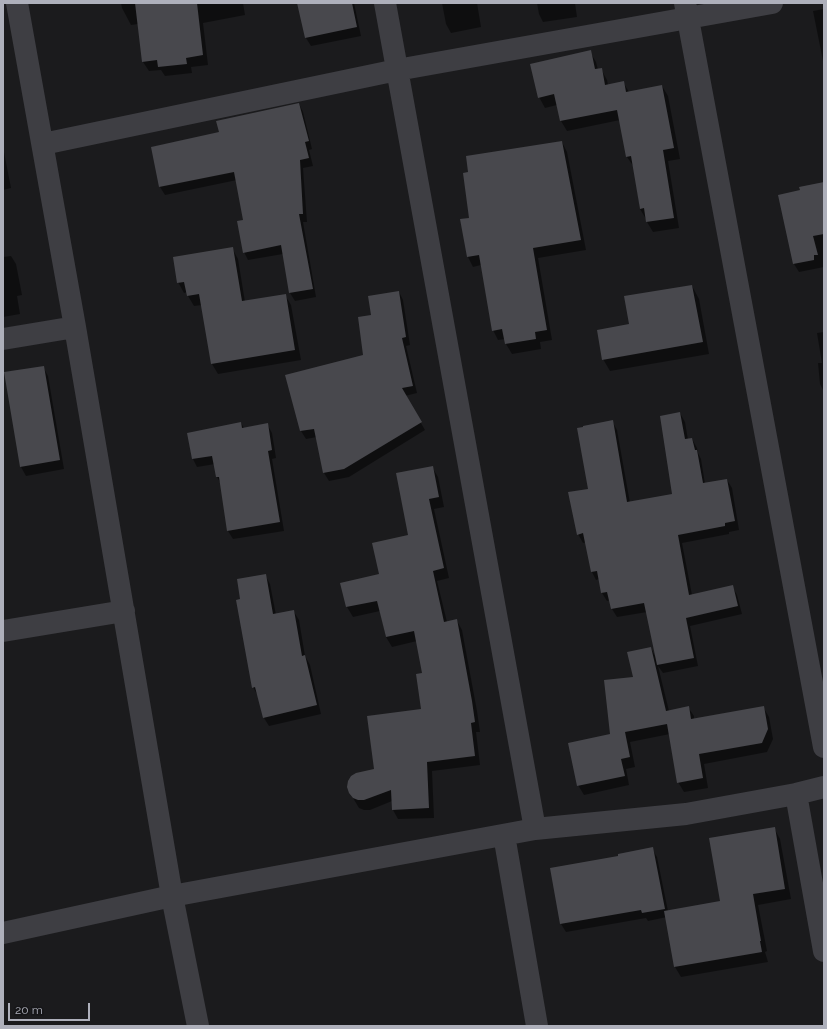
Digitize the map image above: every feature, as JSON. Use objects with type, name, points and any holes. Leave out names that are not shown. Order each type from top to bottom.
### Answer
[{"type":"street","points":[[17,3],[75,327],[172,896],[198,1026]]},
{"type":"street","points":[[385,3],[536,829]]},
{"type":"street","points":[[43,144],[686,10],[772,3]]},
{"type":"street","points":[[686,10],[824,747]]},
{"type":"street","points":[[3,339],[75,327]]},
{"type":"street","points":[[3,631],[124,611]]},
{"type":"street","points":[[3,933],[172,896],[536,829],[686,814],[796,794],[824,787]]},
{"type":"street","points":[[796,794],[824,951]]},
{"type":"street","points":[[504,835],[537,1026]]},
{"type":"building","points":[[135,3],[197,3],[203,55],[186,58],[187,64],[158,67],[157,60],[142,62]]},
{"type":"building","points":[[297,3],[352,3],[357,27],[305,38]]},
{"type":"building","points":[[591,50],[595,69],[602,68],[605,85],[624,81],[626,92],[662,85],[674,148],[663,150],[674,218],[646,222],[644,208],[640,209],[631,156],[626,157],[617,110],[560,121],[554,94],[538,98],[530,64]]},
{"type":"building","points":[[299,103],[309,141],[305,142],[309,158],[300,160],[303,214],[299,214],[313,289],[289,293],[281,245],[243,253],[237,221],[243,220],[234,172],[159,187],[151,147],[219,132],[216,121]]},
{"type":"building","points":[[562,141],[581,240],[533,248],[547,330],[535,332],[536,339],[505,344],[502,329],[492,331],[479,255],[467,257],[460,219],[469,218],[463,173],[468,172],[466,156]]},
{"type":"building","points":[[824,182],[824,234],[813,236],[818,255],[814,255],[814,260],[793,264],[778,195],[800,190],[799,187]]},
{"type":"building","points":[[233,247],[242,301],[286,294],[295,350],[211,364],[199,294],[187,296],[184,282],[177,283],[173,257]]},
{"type":"building","points":[[692,285],[703,342],[602,360],[597,330],[629,324],[624,296]]},
{"type":"building","points":[[399,291],[406,337],[402,338],[413,386],[402,388],[422,422],[344,469],[323,473],[314,429],[300,431],[285,375],[363,355],[358,317],[371,315],[368,296]]},
{"type":"building","points":[[44,366],[60,460],[20,467],[4,372]]},
{"type":"building","points":[[680,412],[685,439],[692,438],[695,450],[697,450],[703,483],[727,479],[735,521],[725,523],[725,526],[678,535],[689,595],[733,585],[738,606],[686,618],[694,658],[657,665],[644,603],[611,609],[607,592],[601,593],[597,571],[591,572],[583,533],[577,535],[568,492],[588,489],[577,428],[613,420],[627,502],[672,494],[660,416]]},
{"type":"building","points":[[241,422],[242,428],[268,423],[272,450],[268,451],[280,522],[227,531],[219,477],[216,477],[212,456],[192,459],[187,433]]},
{"type":"building","points":[[433,466],[439,497],[429,499],[444,568],[433,571],[444,622],[457,619],[475,722],[471,723],[475,756],[427,762],[429,808],[392,810],[391,790],[364,800],[358,800],[353,798],[347,787],[351,776],[356,773],[374,769],[367,716],[421,709],[416,674],[422,673],[414,631],[386,637],[377,601],[346,607],[340,583],[379,574],[372,543],[408,535],[396,473]]},
{"type":"building","points":[[266,574],[273,614],[294,610],[302,656],[305,655],[317,705],[263,718],[255,687],[252,688],[236,600],[240,599],[237,579]]},
{"type":"building","points":[[651,647],[666,711],[689,706],[691,719],[764,706],[768,729],[762,743],[699,754],[703,778],[677,783],[667,724],[625,732],[630,757],[621,759],[625,776],[577,786],[568,743],[610,734],[604,680],[633,677],[627,652]]},
{"type":"building","points":[[775,827],[785,889],[753,894],[762,952],[674,967],[664,911],[720,901],[709,838]]},
{"type":"building","points":[[653,847],[665,909],[642,913],[641,910],[560,924],[550,868],[618,856],[618,854]]}]
